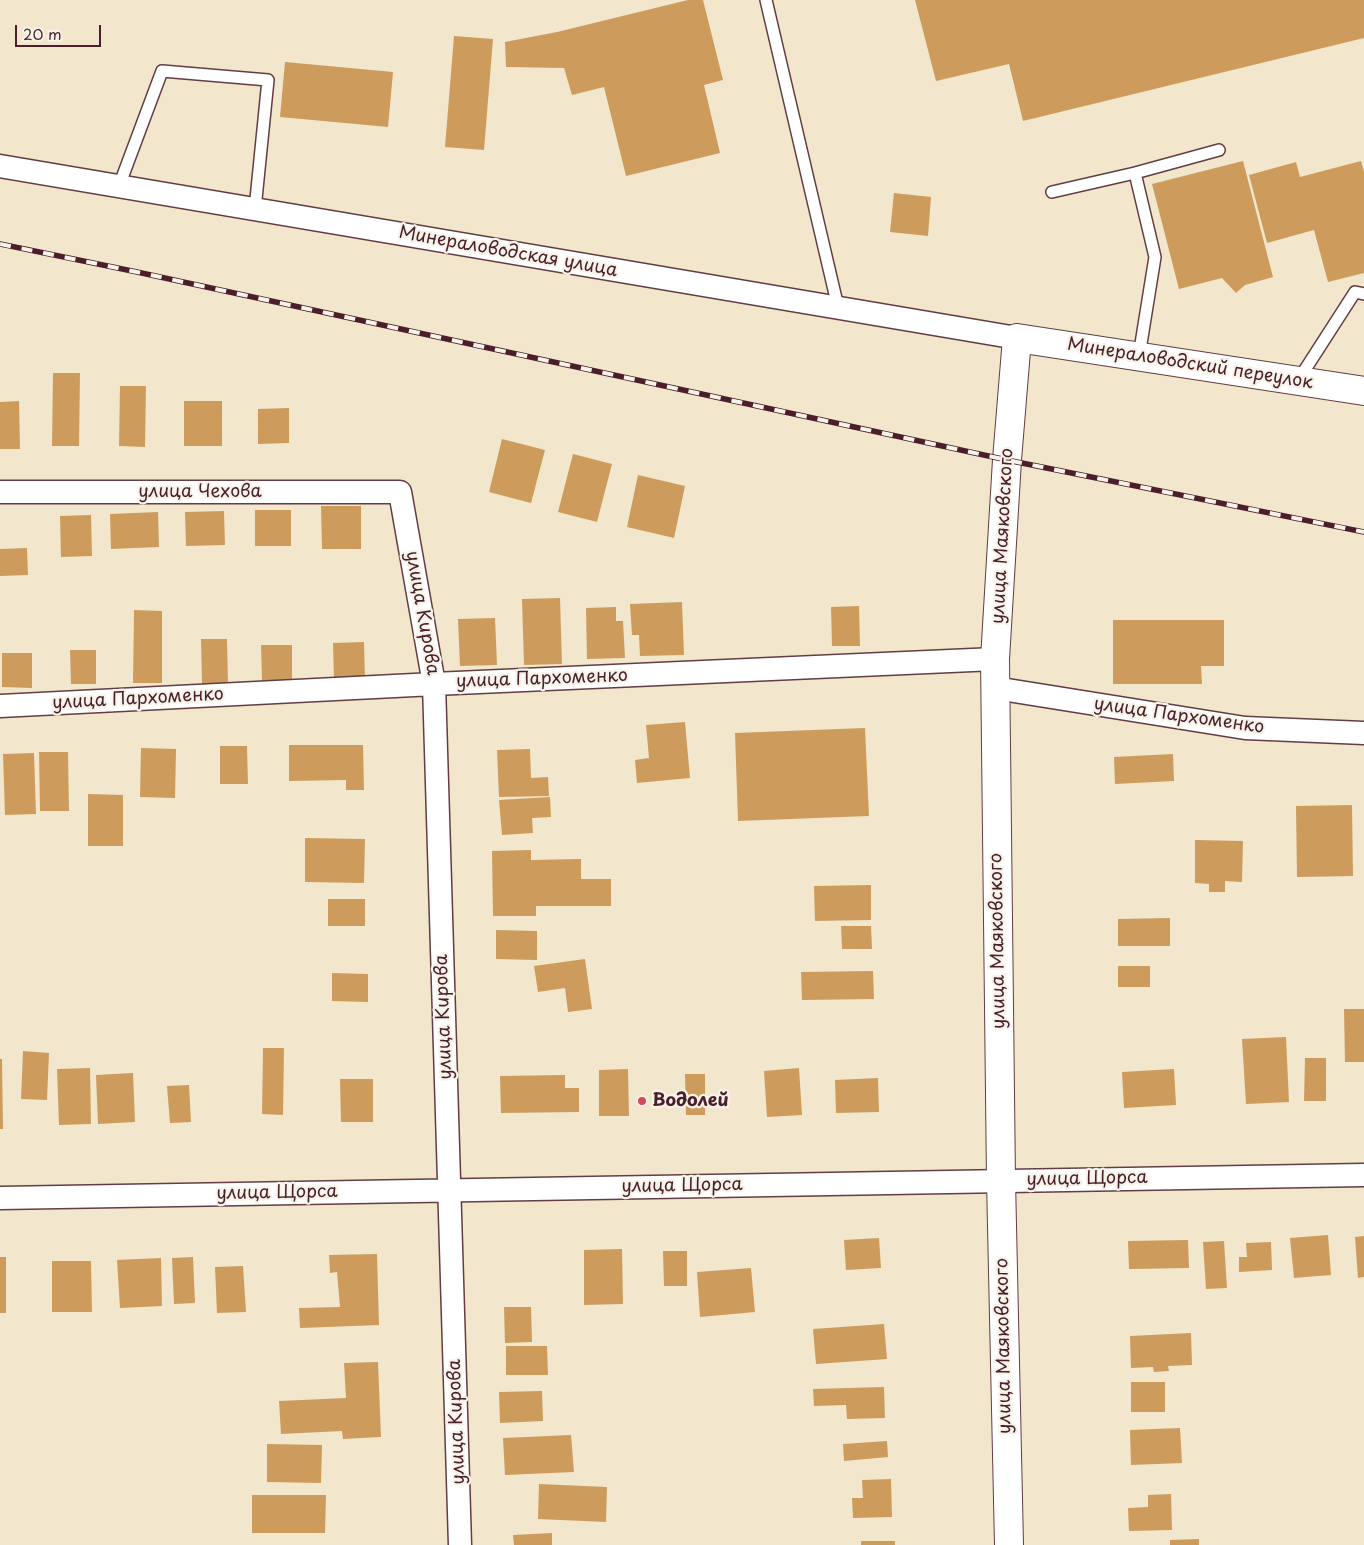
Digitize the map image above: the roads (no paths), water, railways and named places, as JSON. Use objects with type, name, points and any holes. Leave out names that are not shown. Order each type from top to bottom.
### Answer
[{"type":"street","name":"Минераловодская улица","points":[[0,166],[1017,338]]},
{"type":"street","name":"Минераловодский переулок","points":[[1017,338],[1364,391]]},
{"type":"street","name":"улица Маяковского","points":[[1009,1545],[1001,1180],[995,660],[1007,460],[1017,338]]},
{"type":"street","name":"улица Чехова","points":[[0,492],[400,492]]},
{"type":"street","name":"улица Кирова","points":[[400,492],[434,684],[460,1545]]},
{"type":"street","name":"улица Пархоменко","points":[[0,706],[434,684],[995,660]]},
{"type":"street","name":"улица Пархоменко","points":[[996,688],[1245,728],[1364,733]]},
{"type":"street","name":"улица Щорса","points":[[0,1198],[1364,1175]]},
{"type":"lane","points":[[766,0],[838,307]]},
{"type":"lane","points":[[119,186],[162,71],[268,80],[255,209]]},
{"type":"lane","points":[[1052,192],[1135,173],[1219,150]]},
{"type":"lane","points":[[1135,173],[1155,257],[1139,356]]},
{"type":"lane","points":[[1298,381],[1355,292],[1364,294]]},
{"type":"railway","points":[[0,244],[1007,460],[1364,532]]},
{"type":"place","name":"Водолей","points":[[642,1101]]}]
